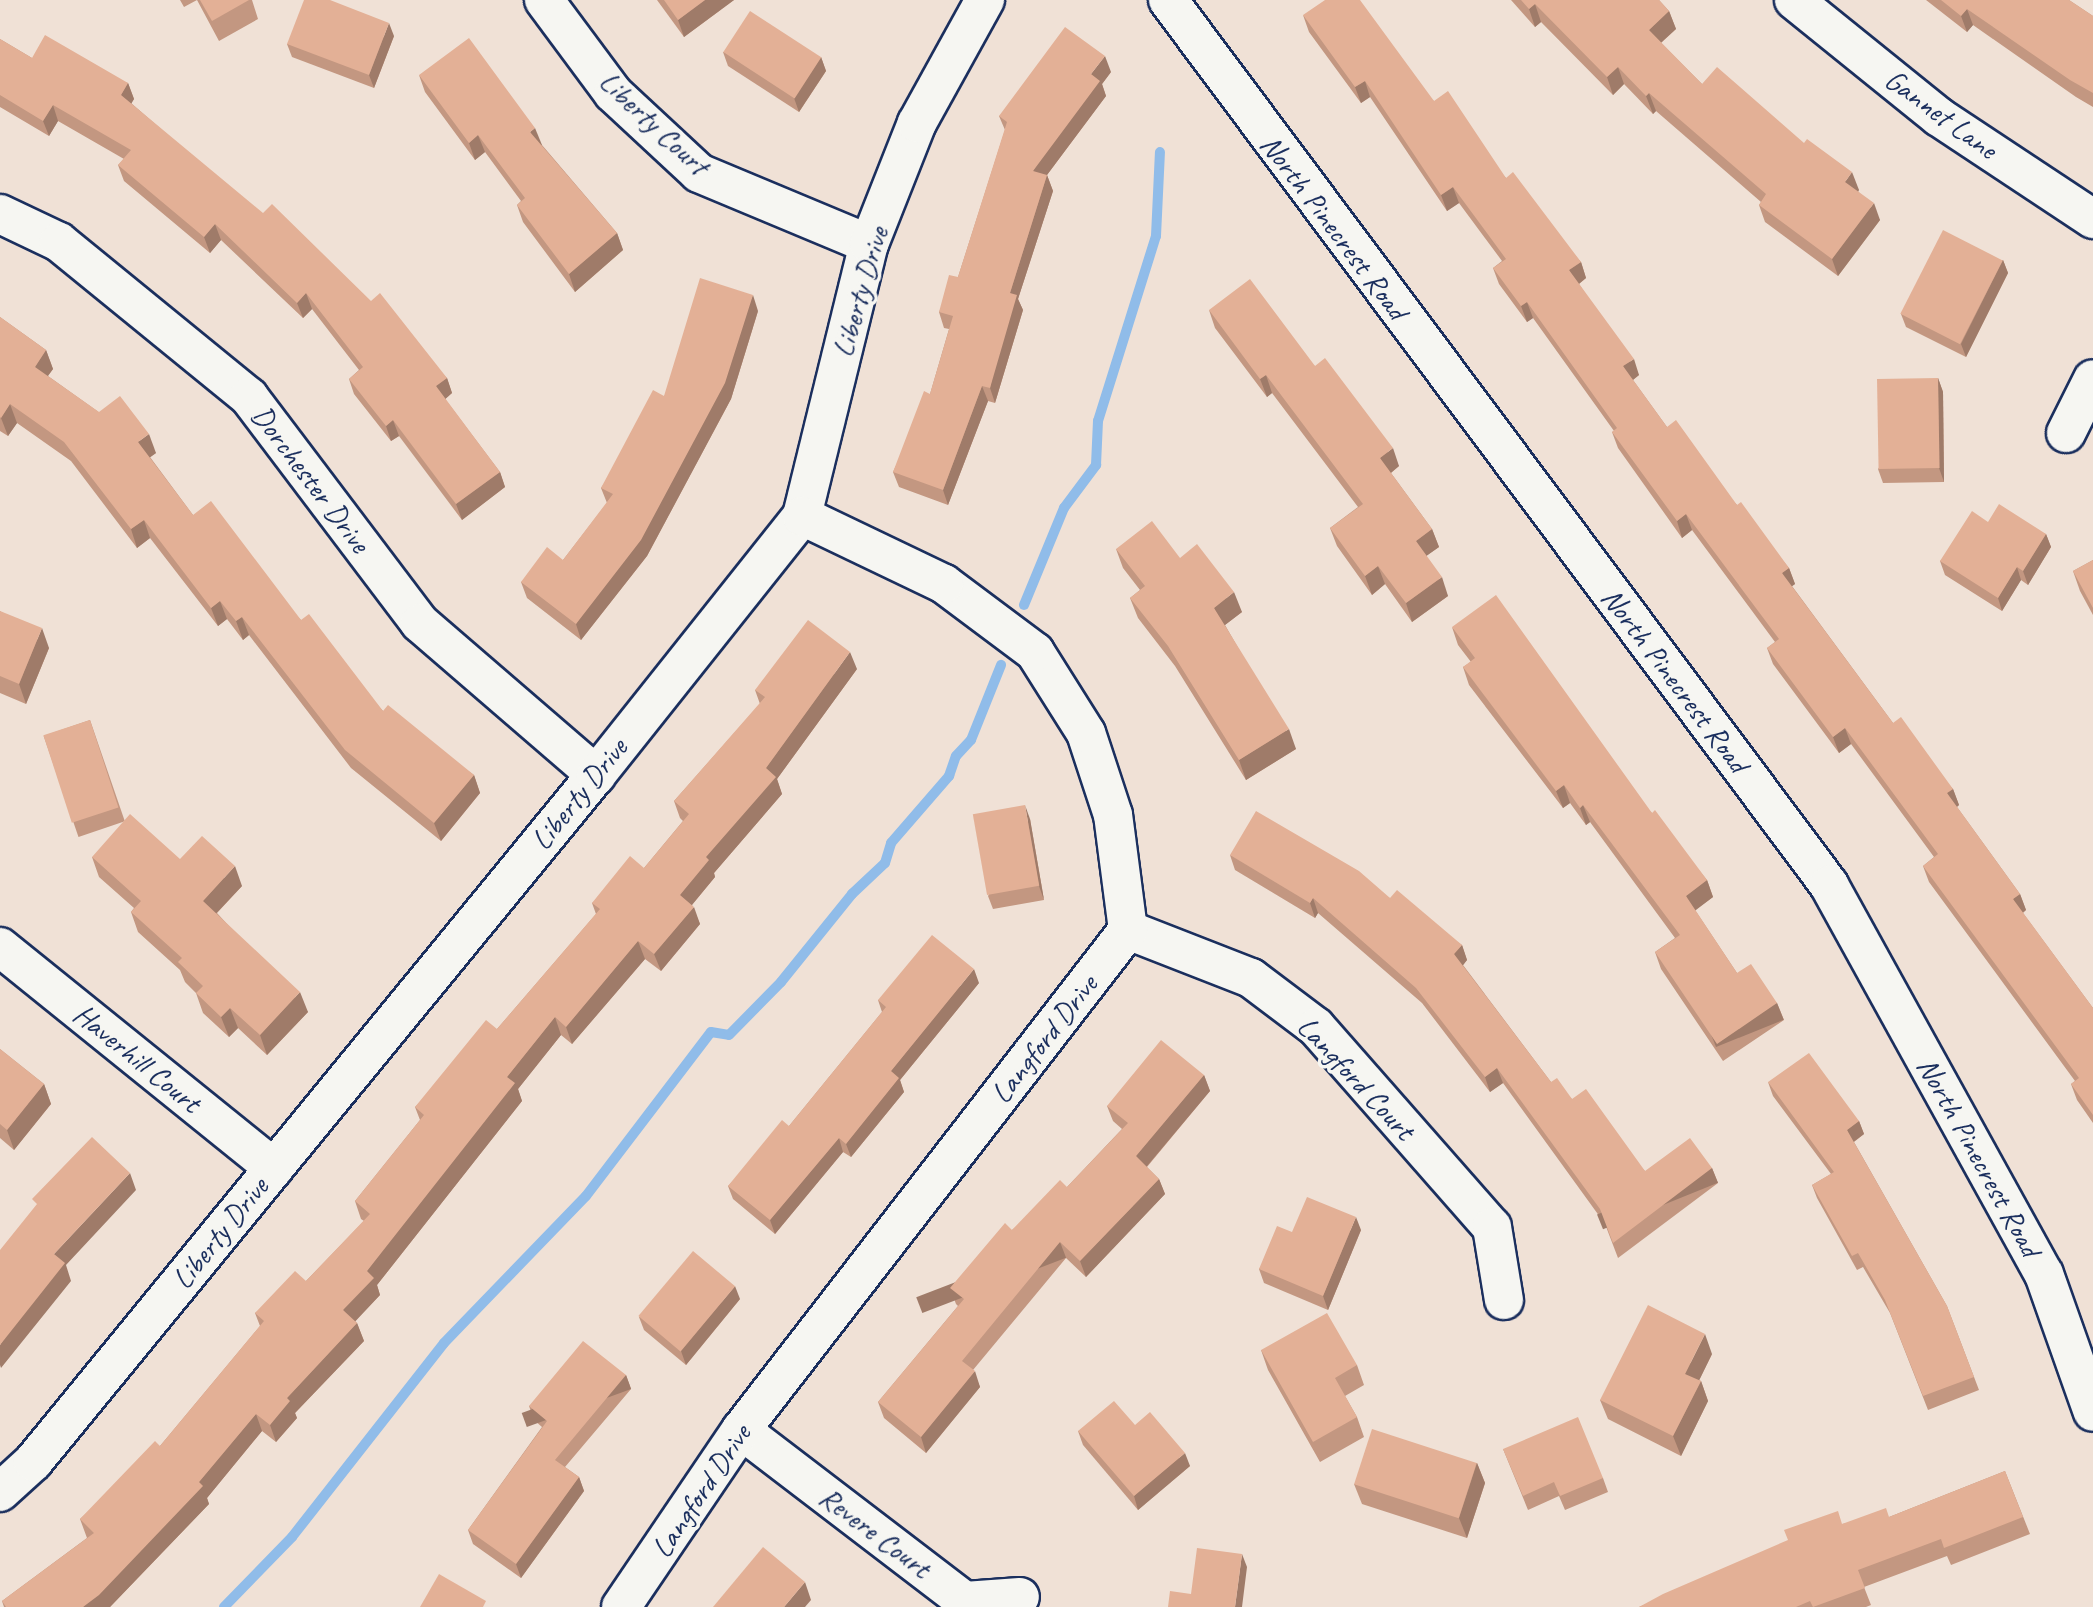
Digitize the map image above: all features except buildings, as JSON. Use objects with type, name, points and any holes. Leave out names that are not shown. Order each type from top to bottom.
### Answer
[{"type":"street","name":"Liberty Court","points":[[544,0],[612,93],[699,173],[869,244]]},
{"type":"street","name":"Liberty Drive","points":[[0,1492],[33,1462],[596,775],[802,516],[869,244],[917,123],[985,0]]},
{"type":"street","name":"North Pinecrest Road","points":[[1168,0],[1829,885],[2044,1274],[2093,1412]]},
{"type":"street","name":"Gannet Lane","points":[[1794,0],[1939,117],[2093,219]]},
{"type":"street","name":"Dorchester Drive","points":[[0,214],[59,242],[248,397],[420,623],[596,775]]},
{"type":"street","points":[[2066,432],[2093,379]]},
{"type":"street","points":[[802,516],[944,584],[1035,652],[1086,733],[1113,815],[1128,930]]},
{"type":"street","name":"Langford Court","points":[[1128,930],[1251,978],[1316,1027],[1492,1227],[1504,1300]]},
{"type":"street","name":"Langford Drive","points":[[621,1607],[741,1430],[1128,930]]},
{"type":"street","name":"Haverhill Court","points":[[0,947],[274,1168]]},
{"type":"street","name":"Revere Court","points":[[741,1430],[965,1601],[1020,1597]]},
{"type":"waterway","points":[[1024,605],[1064,508],[1096,465],[1098,421],[1156,236],[1160,152]]},
{"type":"waterway","points":[[224,1607],[292,1537],[444,1343],[586,1196],[711,1032],[729,1035],[781,982],[852,894],[885,863],[891,843],[949,776],[956,756],[971,740],[1001,665]]}]
